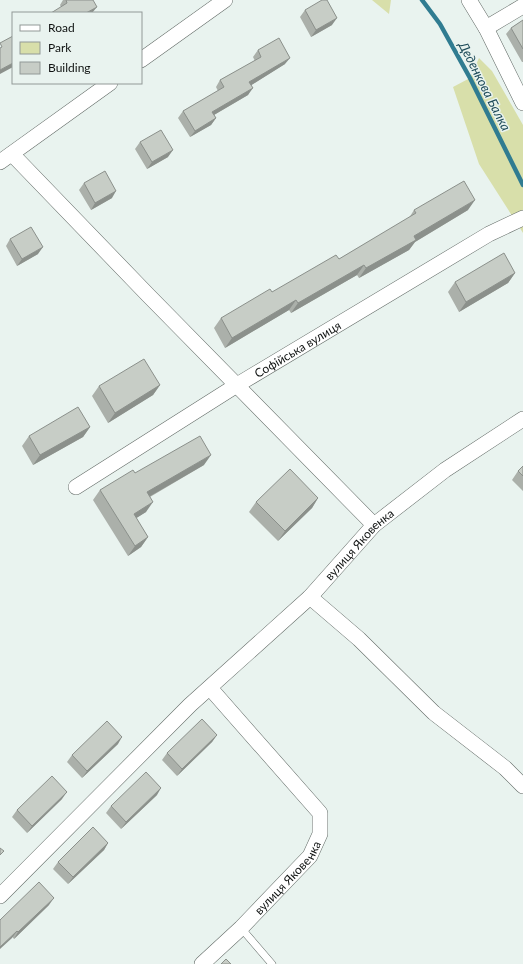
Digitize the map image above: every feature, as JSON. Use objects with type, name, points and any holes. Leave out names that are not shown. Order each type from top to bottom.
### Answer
[{"type":"street","points":[[142,59],[224,0]]},
{"type":"street","points":[[469,0],[486,28],[523,103]]},
{"type":"street","points":[[486,28],[523,6]]},
{"type":"street","points":[[109,84],[6,158],[237,385],[374,525]]},
{"type":"street","name":"Софійська вулиця","points":[[76,487],[237,385],[489,234],[523,218]]},
{"type":"street","name":"вулиця Яковенка","points":[[0,896],[190,705],[310,597],[374,525],[445,470],[523,419]]},
{"type":"street","points":[[310,597],[358,639],[434,713],[505,768],[523,786]]},
{"type":"street","name":"вулиця Яковенка","points":[[202,964],[241,928],[310,856],[320,834],[320,813],[210,688]]},
{"type":"lane","points":[[241,928],[272,964]]},
{"type":"green space","points":[[372,0],[391,0],[389,14]]},
{"type":"green space","points":[[479,58],[492,71],[523,125],[523,233],[479,164],[453,87],[470,78]]},
{"type":"building","points":[[66,0],[93,0],[97,7],[88,12],[53,12],[67,3]]},
{"type":"building","points":[[322,0],[327,0],[337,18],[316,30],[305,10]]},
{"type":"building","points":[[523,20],[523,49],[511,28]]},
{"type":"building","points":[[12,37],[12,64],[0,70],[0,48],[2,47],[0,43]]},
{"type":"building","points":[[279,38],[290,58],[249,82],[253,88],[212,112],[216,118],[195,131],[183,111],[224,87],[220,80],[261,57],[258,50]]},
{"type":"building","points":[[161,130],[173,150],[152,162],[140,142]]},
{"type":"building","points":[[105,171],[116,191],[95,203],[84,183]]},
{"type":"building","points":[[464,181],[475,200],[414,236],[416,240],[366,268],[364,265],[298,303],[296,300],[232,338],[221,318],[270,289],[272,292],[336,255],[339,259],[416,213],[414,210]]},
{"type":"building","points":[[31,227],[43,247],[22,259],[10,239]]},
{"type":"building","points":[[504,253],[515,273],[466,302],[455,282]]},
{"type":"building","points":[[144,359],[160,385],[115,413],[99,386]]},
{"type":"building","points":[[78,407],[90,427],[40,455],[29,436]]},
{"type":"building","points":[[200,436],[211,455],[147,492],[153,502],[134,514],[148,537],[135,546],[100,490],[133,470],[135,473]]},
{"type":"building","points":[[523,466],[523,476],[518,471]]},
{"type":"building","points":[[290,469],[318,498],[285,531],[256,502]]},
{"type":"building","points":[[202,719],[217,735],[182,769],[167,753]]},
{"type":"building","points":[[107,721],[122,737],[87,771],[72,755]]},
{"type":"building","points":[[146,772],[161,788],[126,822],[111,806]]},
{"type":"building","points":[[52,776],[67,792],[32,826],[17,810]]},
{"type":"building","points":[[93,827],[108,843],[73,877],[58,862]]},
{"type":"building","points":[[0,848],[4,851],[0,855]]},
{"type":"building","points":[[39,882],[54,898],[0,947],[0,920]]},
{"type":"building","points":[[226,959],[231,964],[221,964]]},
{"type":"waterway","name":"Деденкова Балка","points":[[422,0],[440,24],[470,78],[523,185]]}]
